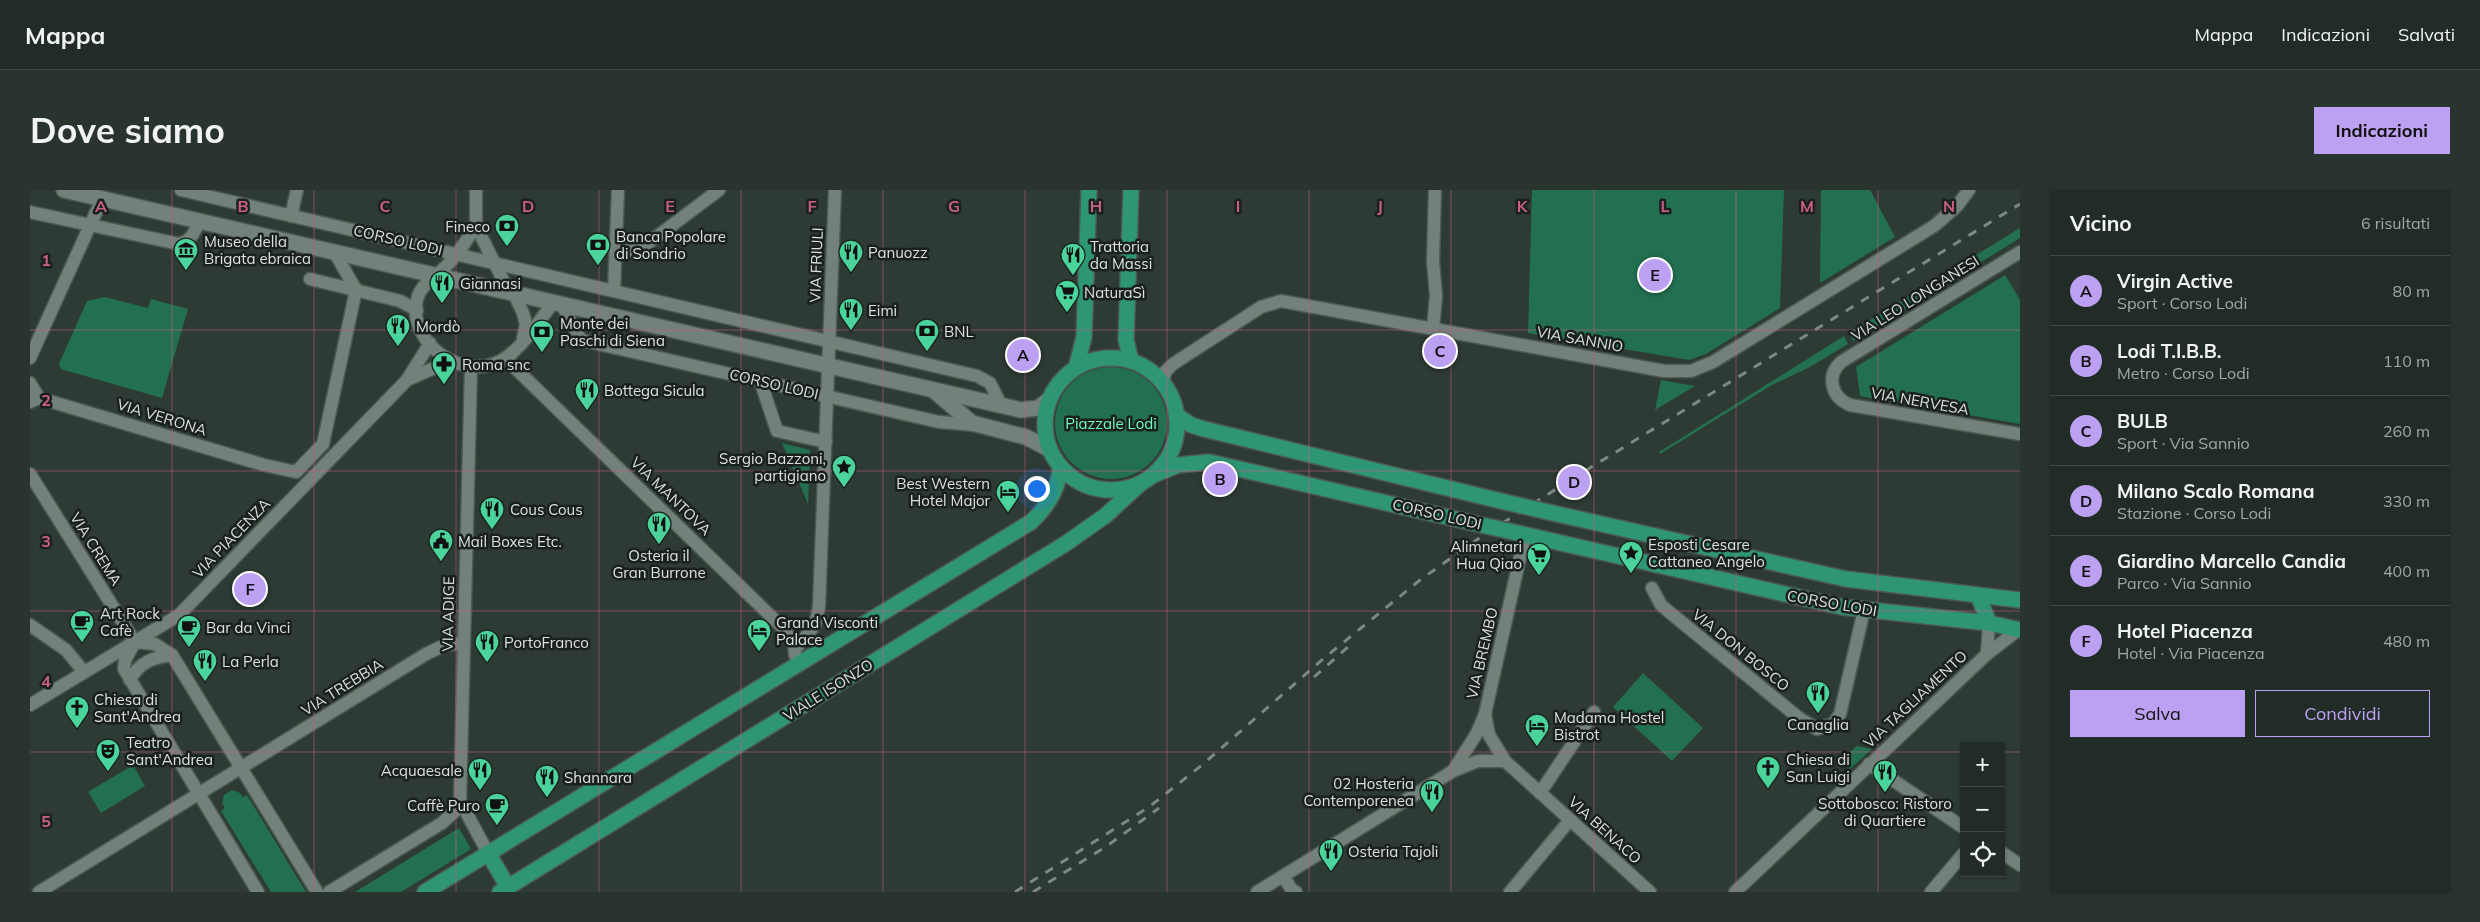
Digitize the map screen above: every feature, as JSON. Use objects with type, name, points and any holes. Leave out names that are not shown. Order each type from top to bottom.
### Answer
[{"type":"main road","name":"CORSO LODI","points":[[64,190],[1001,405],[1030,410],[1038,408],[1050,399]]},
{"type":"main road","points":[[1076,368],[1084,337],[1089,190]]},
{"type":"main road","points":[[1131,190],[1126,340],[1131,361]]},
{"type":"main road","points":[[1113,358],[1131,361],[1148,369],[1163,383],[1172,397],[1177,431],[1172,451],[1147,479],[1116,490],[1097,489],[1075,480],[1060,467],[1049,449],[1044,424],[1050,399],[1060,381],[1076,368],[1091,361],[1113,358]]},
{"type":"main road","name":"CORSO LODI","points":[[932,389],[976,425],[1026,437],[1049,449]]},
{"type":"main road","name":"CORSO LODI","points":[[1176,414],[1198,427],[1505,502],[1846,579],[2020,600]]},
{"type":"main road","name":"CORSO LODI","points":[[1147,479],[1173,467],[1209,462],[1789,596],[1864,610],[1989,623],[2019,630]]},
{"type":"main road","points":[[425,892],[1031,522],[1046,506],[1056,488],[1060,467]]},
{"type":"main road","name":"VIALE ISONZO","points":[[504,889],[1065,544],[1098,522],[1147,479]]},
{"type":"main road","points":[[1978,595],[1989,623]]},
{"type":"main road","points":[[488,853],[504,889]]},
{"type":"street","name":"CORSO LODI","points":[[181,190],[981,377],[990,384],[1001,405]]},
{"type":"street","points":[[291,216],[297,190]]},
{"type":"street","points":[[476,190],[476,226],[494,263],[525,318],[526,329],[522,341]]},
{"type":"street","points":[[614,291],[618,190]]},
{"type":"street","points":[[617,250],[631,251],[648,244],[719,190]]},
{"type":"street","name":"VIA FRIULI","points":[[796,648],[815,625],[818,616],[828,397],[834,190]]},
{"type":"street","points":[[1433,329],[1436,296],[1433,261],[1435,190]]},
{"type":"street","name":"VIA SANNIO","points":[[1163,383],[1165,372],[1173,364],[1261,307],[1277,302],[1664,371],[1696,370],[1722,357],[1934,226],[1957,206],[1969,190]]},
{"type":"street","points":[[30,358],[102,199]]},
{"type":"street","points":[[30,212],[178,244],[184,243],[194,233],[199,221]]},
{"type":"street","points":[[476,226],[457,254],[420,293],[417,310],[421,329],[430,343],[450,361],[471,368],[489,366],[507,358],[557,304]]},
{"type":"street","name":"VIA LEO LONGANESI","points":[[1832,377],[1841,362],[2020,252]]},
{"type":"street","name":"CORSO LODI","points":[[335,253],[356,290]]},
{"type":"street","points":[[310,279],[400,302],[417,310]]},
{"type":"street","points":[[342,446],[324,430],[356,290]]},
{"type":"street","name":"CORSO LODI","points":[[557,304],[581,340],[940,422],[976,425]]},
{"type":"street","name":"VIA PIACENZA","points":[[30,705],[179,614],[407,380],[430,343]]},
{"type":"street","name":"VIA MANTOVA","points":[[507,358],[515,368],[780,625],[790,636],[796,648]]},
{"type":"street","name":"VIA PIACENZA","points":[[407,380],[450,361]]},
{"type":"street","name":"VIA ADIGE","points":[[460,801],[471,368]]},
{"type":"street","name":"VIA NERVESA","points":[[1832,377],[1835,393],[1840,399],[1850,405],[2020,434]]},
{"type":"street","points":[[764,382],[763,389],[777,431],[826,442]]},
{"type":"street","points":[[30,383],[34,400]]},
{"type":"street","name":"VIA VERONA","points":[[34,400],[296,472],[323,444],[324,430]]},
{"type":"street","name":"VIA CREMA","points":[[30,474],[135,642]]},
{"type":"street","name":"VIA BREMBO","points":[[1453,771],[1477,732],[1485,714],[1524,534]]},
{"type":"street","name":"VIA DON BOSCO","points":[[1652,588],[1661,605],[1668,611],[1799,718],[1817,729],[1833,724],[1841,711],[1864,610]]},
{"type":"street","name":"VIA TAGLIAMENTO","points":[[1988,654],[1989,623]]},
{"type":"street","points":[[30,625],[66,650],[84,672]]},
{"type":"street","name":"VIA TAGLIAMENTO","points":[[1735,892],[1988,654],[2019,630]]},
{"type":"street","points":[[258,892],[124,669],[125,660],[135,642],[155,644],[172,655],[317,892]]},
{"type":"street","name":"VIA TREBBIA","points":[[241,768],[426,654],[445,645],[464,643]]},
{"type":"street","points":[[795,666],[796,648]]},
{"type":"street","points":[[130,680],[138,668],[146,662],[172,655]]},
{"type":"street","points":[[1540,793],[1594,712]]},
{"type":"street","name":"VIA BENACO","points":[[1485,714],[1489,735],[1505,762],[1650,892]]},
{"type":"street","name":"VIA BREMBO","points":[[1257,892],[1453,771],[1478,761],[1505,762]]},
{"type":"street","points":[[1869,764],[1960,825]]},
{"type":"street","points":[[39,892],[241,768]]},
{"type":"street","points":[[329,892],[442,823],[455,811],[460,801]]},
{"type":"street","points":[[460,801],[488,853]]},
{"type":"street","points":[[1510,892],[1570,820]]},
{"type":"street","points":[[442,823],[460,823],[478,837]]},
{"type":"street","points":[[2005,855],[2020,865]]},
{"type":"street","points":[[1931,892],[1960,858]]},
{"type":"street","points":[[1283,876],[1292,890],[1296,892]]},
{"type":"green space","points":[[1532,190],[1784,190],[1780,308],[1706,354],[1689,360],[1528,333]]},
{"type":"green space","points":[[1821,190],[1870,190],[1895,237],[1820,283]]},
{"type":"green space","points":[[2020,228],[2020,238],[1853,341],[1849,333]]},
{"type":"green space","points":[[2005,275],[2020,300],[2020,424],[1860,396],[1856,367]]},
{"type":"green space","points":[[105,297],[148,308],[151,299],[188,309],[162,398],[61,369],[59,364],[87,301]]},
{"type":"green space","points":[[1844,336],[1848,344],[1810,367],[1772,385],[1660,454],[1659,452]]},
{"type":"green space","name":"Piazzale Lodi","points":[[1111,367],[1132,371],[1151,383],[1163,402],[1167,423],[1163,444],[1151,463],[1132,475],[1111,479],[1090,475],[1071,463],[1059,444],[1055,423],[1059,402],[1071,383],[1090,371]]},
{"type":"green space","points":[[1661,380],[1695,386],[1655,410]]},
{"type":"green space","points":[[782,443],[810,450],[808,504]]},
{"type":"green space","points":[[1643,673],[1703,728],[1672,761],[1613,707]]},
{"type":"green space","points":[[1857,746],[1872,749],[1849,770],[1840,761]]},
{"type":"green space","points":[[133,765],[145,786],[101,813],[88,792]]},
{"type":"green space","points":[[232,790],[240,793],[243,797],[247,795],[306,892],[271,892],[221,811],[225,808],[222,803],[224,795]]},
{"type":"green space","points":[[459,828],[471,849],[401,892],[355,892]]},
{"type":"railway","points":[[1585,471],[2020,204]]},
{"type":"railway","points":[[1015,892],[1149,807],[1202,765],[1323,659],[1420,580],[1482,536],[1561,486]]},
{"type":"railway","points":[[1314,677],[1348,647]]},
{"type":"railway","points":[[1033,892],[1107,846],[1159,808]]},
{"type":"place","name":"Fineco","points":[[507,247]]},
{"type":"place","name":"Banca Popolare di Sondrio","points":[[598,266]]},
{"type":"place","name":"Museo della Brigata ebraica","points":[[186,271]]},
{"type":"place","name":"Panuozz","points":[[851,273]]},
{"type":"place","name":"Giardino Marcello Candia","points":[[1655,275]]},
{"type":"place","name":"Trattoria da Massi","points":[[1073,276]]},
{"type":"place","name":"Giannasi","points":[[442,304]]},
{"type":"place","name":"NaturaSì","points":[[1067,313]]},
{"type":"place","name":"Eimi","points":[[851,331]]},
{"type":"place","name":"Mordò","points":[[398,347]]},
{"type":"place","name":"BULB","points":[[1440,351]]},
{"type":"place","name":"BNL","points":[[927,352]]},
{"type":"place","name":"Monte dei Paschi di Siena","points":[[542,353]]},
{"type":"place","name":"Virgin Active","points":[[1023,355]]},
{"type":"place","name":"Roma snc","points":[[444,385]]},
{"type":"place","name":"Bottega Sicula","points":[[587,411]]},
{"type":"place","name":"Lodi T.I.B.B.","points":[[1220,479]]},
{"type":"place","name":"Milano Scalo Romana","points":[[1574,482]]},
{"type":"place","name":"Sergio Bazzoni, partigiano","points":[[844,488]]},
{"type":"place","name":"Best Western Hotel Major","points":[[1008,513]]},
{"type":"place","name":"Cous Cous","points":[[492,530]]},
{"type":"place","name":"Osteria il Gran Burrone","points":[[659,545]]},
{"type":"place","name":"Mail Boxes Etc.","points":[[441,562]]},
{"type":"place","name":"Esposti Cesare Cattaneo Angelo","points":[[1631,574]]},
{"type":"place","name":"Alimnetari Hua Qiao","points":[[1539,576]]},
{"type":"place","name":"Hotel Piacenza","points":[[250,589]]},
{"type":"place","name":"Art Rock Cafè","points":[[82,643]]},
{"type":"place","name":"Bar da Vinci","points":[[189,648]]},
{"type":"place","name":"Grand Visconti Palace","points":[[759,652]]},
{"type":"place","name":"PortoFranco","points":[[487,663]]},
{"type":"place","name":"La Perla","points":[[205,682]]},
{"type":"place","name":"Canaglia","points":[[1818,714]]},
{"type":"place","name":"Chiesa di Sant'Andrea","points":[[77,729]]},
{"type":"place","name":"Madama Hostel Bistrot","points":[[1537,747]]},
{"type":"place","name":"Teatro Sant'Andrea","points":[[108,772]]},
{"type":"place","name":"Chiesa di San Luigi","points":[[1768,789]]},
{"type":"place","name":"Acquaesale","points":[[480,791]]},
{"type":"place","name":"Sottobosco: Ristoro di Quartiere","points":[[1885,793]]},
{"type":"place","name":"Shannara","points":[[547,798]]},
{"type":"place","name":"02 Hosteria Contemporenea","points":[[1432,813]]},
{"type":"place","name":"Caffè Puro","points":[[497,826]]},
{"type":"place","name":"Osteria Tajoli","points":[[1331,872]]}]
